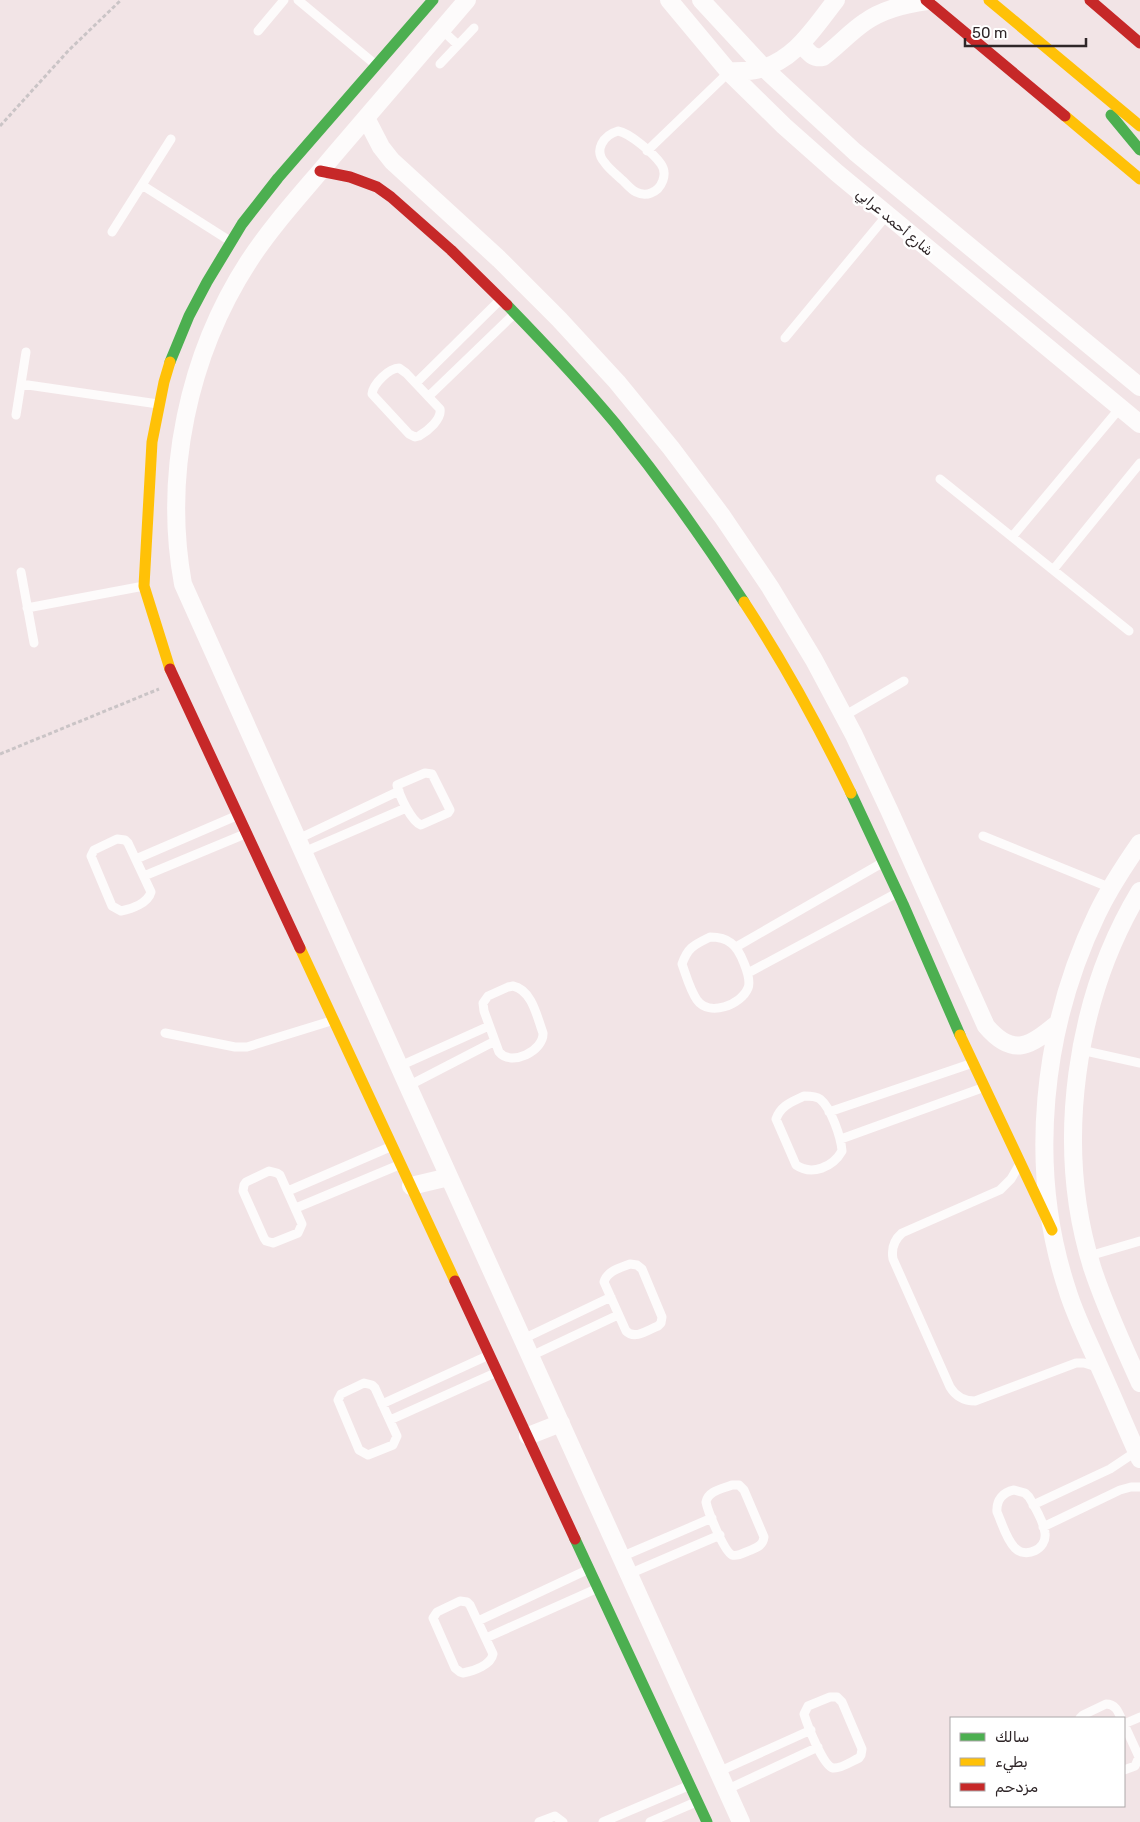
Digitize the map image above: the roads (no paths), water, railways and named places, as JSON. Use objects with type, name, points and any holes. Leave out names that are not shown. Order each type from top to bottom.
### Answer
[{"type":"main road","points":[[433,0],[278,178],[231,241],[206,282],[189,316],[173,352],[159,404],[152,442],[144,586],[172,674],[707,1822]]},
{"type":"main road","points":[[927,0],[1140,180]]},
{"type":"main road","points":[[989,0],[1140,126]]},
{"type":"main road","points":[[1090,0],[1140,43]]},
{"type":"main road","points":[[1075,72],[1140,150]]},
{"type":"main road","points":[[320,171],[364,181],[377,187],[391,197],[450,250],[501,299],[562,362],[614,422],[663,484],[709,548],[753,614],[794,682],[831,752],[867,826],[882,863],[898,893],[972,1063],[1052,1230]]},
{"type":"street","points":[[467,0],[320,171],[248,262],[215,325],[194,384],[182,440],[177,480],[177,548],[183,584],[740,1822]]},
{"type":"street","name":"شارع أحمد عرابي","points":[[669,0],[729,72],[784,126],[887,215],[1140,424]]},
{"type":"street","points":[[701,0],[764,68],[855,152],[1140,387]]},
{"type":"street","points":[[729,72],[749,72],[764,68],[784,58],[802,45],[836,0]]},
{"type":"street","points":[[802,45],[812,56],[823,58],[865,22],[878,14],[927,0]]},
{"type":"street","points":[[366,118],[381,147],[392,161],[499,259],[560,319],[617,382],[671,448],[722,516],[770,587],[814,660],[844,716],[890,812],[986,1026],[1002,1041],[1013,1045],[1024,1045],[1034,1042],[1058,1023]]},
{"type":"street","points":[[837,173],[855,152]]},
{"type":"street","points":[[189,316],[215,325]]},
{"type":"street","points":[[867,826],[890,812]]},
{"type":"street","points":[[1138,1455],[1077,1318],[1067,1289],[1052,1230],[1047,1200],[1044,1140],[1049,1080],[1058,1023],[1075,967],[1097,914],[1140,843]]},
{"type":"street","points":[[1140,891],[1105,961],[1095,992],[1081,1050],[1076,1090],[1074,1152],[1079,1209],[1089,1256],[1102,1294],[1140,1383]]},
{"type":"street","points":[[411,1186],[449,1177]]},
{"type":"street","points":[[528,1436],[561,1423]]},
{"type":"lane","points":[[258,31],[284,0]]},
{"type":"lane","points":[[298,0],[376,65]]},
{"type":"lane","points":[[440,64],[474,28]]},
{"type":"lane","points":[[442,30],[458,45]]},
{"type":"lane","points":[[647,151],[729,72]]},
{"type":"lane","points":[[618,132],[631,135],[647,151],[661,164],[664,177],[662,184],[657,189],[646,194],[634,191],[604,162],[600,152],[603,141],[607,136],[618,132]]},
{"type":"lane","points":[[112,232],[171,139]]},
{"type":"lane","points":[[142,184],[231,241]]},
{"type":"lane","points":[[785,338],[887,215]]},
{"type":"lane","points":[[416,382],[501,299]]},
{"type":"lane","points":[[428,396],[515,313]]},
{"type":"lane","points":[[16,415],[26,352]]},
{"type":"lane","points":[[391,369],[403,370],[416,382],[440,408],[441,415],[422,435],[415,437],[409,434],[372,394],[373,388],[391,369]]},
{"type":"lane","points":[[21,384],[159,404]]},
{"type":"lane","points":[[1012,537],[1120,408]]},
{"type":"lane","points":[[1053,570],[1140,463]]},
{"type":"lane","points":[[940,479],[1129,631]]},
{"type":"lane","points":[[21,572],[34,643]]},
{"type":"lane","points":[[27,608],[144,586]]},
{"type":"lane","points":[[844,716],[904,681]]},
{"type":"lane","points":[[425,773],[432,774],[450,810],[448,813],[420,825],[414,822],[399,792],[397,788],[399,783],[425,773]]},
{"type":"lane","points":[[301,846],[399,792]]},
{"type":"lane","points":[[301,846],[406,808]]},
{"type":"lane","points":[[136,860],[238,815]]},
{"type":"lane","points":[[144,876],[247,834]]},
{"type":"lane","points":[[983,836],[1111,888]]},
{"type":"lane","points":[[121,839],[128,844],[136,860],[151,892],[149,898],[147,901],[124,910],[118,910],[112,906],[91,856],[94,850],[121,839]]},
{"type":"lane","points":[[736,947],[882,863]]},
{"type":"lane","points":[[748,973],[898,893]]},
{"type":"lane","points":[[710,937],[720,937],[730,941],[736,947],[748,973],[749,986],[738,1000],[716,1008],[697,1001],[682,964],[686,952],[693,945],[710,937]]},
{"type":"lane","points":[[513,986],[525,992],[543,1033],[542,1043],[536,1049],[511,1059],[502,1056],[490,1026],[483,1007],[488,996],[513,986]]},
{"type":"lane","points":[[166,1033],[248,1047],[334,1020]]},
{"type":"lane","points":[[400,1066],[490,1026]]},
{"type":"lane","points":[[408,1086],[495,1041]]},
{"type":"lane","points":[[1081,1050],[1140,1064]]},
{"type":"lane","points":[[829,1112],[972,1063]]},
{"type":"lane","points":[[841,1139],[984,1088]]},
{"type":"lane","points":[[804,1096],[820,1099],[829,1112],[841,1139],[842,1151],[834,1162],[816,1170],[802,1169],[796,1165],[776,1119],[779,1111],[784,1105],[804,1096]]},
{"type":"lane","points":[[288,1192],[392,1146]]},
{"type":"lane","points":[[296,1208],[401,1165]]},
{"type":"lane","points":[[1020,1165],[1011,1179],[1000,1190],[902,1232],[892,1247],[893,1259],[950,1388],[962,1399],[975,1401],[1076,1363],[1084,1363],[1100,1368]]},
{"type":"lane","points":[[269,1171],[273,1171],[280,1175],[288,1192],[302,1224],[301,1230],[276,1243],[270,1242],[264,1238],[243,1188],[246,1182],[269,1171]]},
{"type":"lane","points":[[1089,1256],[1140,1241]]},
{"type":"lane","points":[[630,1264],[637,1265],[642,1269],[662,1320],[658,1326],[636,1336],[626,1331],[618,1314],[604,1282],[606,1276],[608,1273],[630,1264]]},
{"type":"lane","points":[[523,1338],[611,1298]]},
{"type":"lane","points":[[530,1356],[618,1314]]},
{"type":"lane","points":[[382,1404],[490,1354]]},
{"type":"lane","points":[[390,1420],[498,1372]]},
{"type":"lane","points":[[368,1383],[375,1388],[382,1404],[397,1436],[396,1442],[371,1454],[364,1455],[359,1450],[338,1400],[341,1394],[368,1383]]},
{"type":"lane","points":[[1033,1505],[1138,1455]]},
{"type":"lane","points":[[732,1484],[738,1485],[744,1490],[764,1540],[760,1546],[734,1556],[728,1551],[720,1535],[706,1502],[708,1496],[732,1484]]},
{"type":"lane","points":[[1043,1526],[1120,1490],[1131,1487],[1140,1488]]},
{"type":"lane","points":[[1014,1490],[1025,1493],[1033,1505],[1043,1526],[1045,1538],[1040,1548],[1024,1553],[1018,1551],[1010,1542],[997,1512],[997,1507],[1000,1498],[1009,1491],[1014,1490]]},
{"type":"lane","points":[[621,1557],[712,1518]]},
{"type":"lane","points":[[629,1574],[720,1535]]},
{"type":"lane","points":[[478,1621],[590,1569]]},
{"type":"lane","points":[[486,1638],[598,1588]]},
{"type":"lane","points":[[463,1601],[470,1605],[478,1621],[493,1654],[491,1660],[467,1672],[460,1672],[455,1668],[433,1618],[437,1612],[463,1601]]},
{"type":"lane","points":[[830,1697],[837,1697],[842,1702],[862,1749],[859,1758],[833,1768],[826,1763],[811,1730],[804,1714],[806,1708],[830,1697]]},
{"type":"lane","points":[[1081,1717],[1090,1711],[1109,1704],[1116,1709],[1120,1717]]},
{"type":"lane","points":[[1125,1724],[1140,1718]]},
{"type":"lane","points":[[1125,1725],[1136,1740],[1138,1754],[1135,1766],[1125,1770]]},
{"type":"lane","points":[[718,1772],[811,1730]]},
{"type":"lane","points":[[726,1790],[818,1747]]},
{"type":"lane","points":[[603,1822],[690,1784]]},
{"type":"lane","points":[[650,1822],[698,1802]]},
{"type":"lane","points":[[539,1822],[555,1816],[563,1822]]}]
